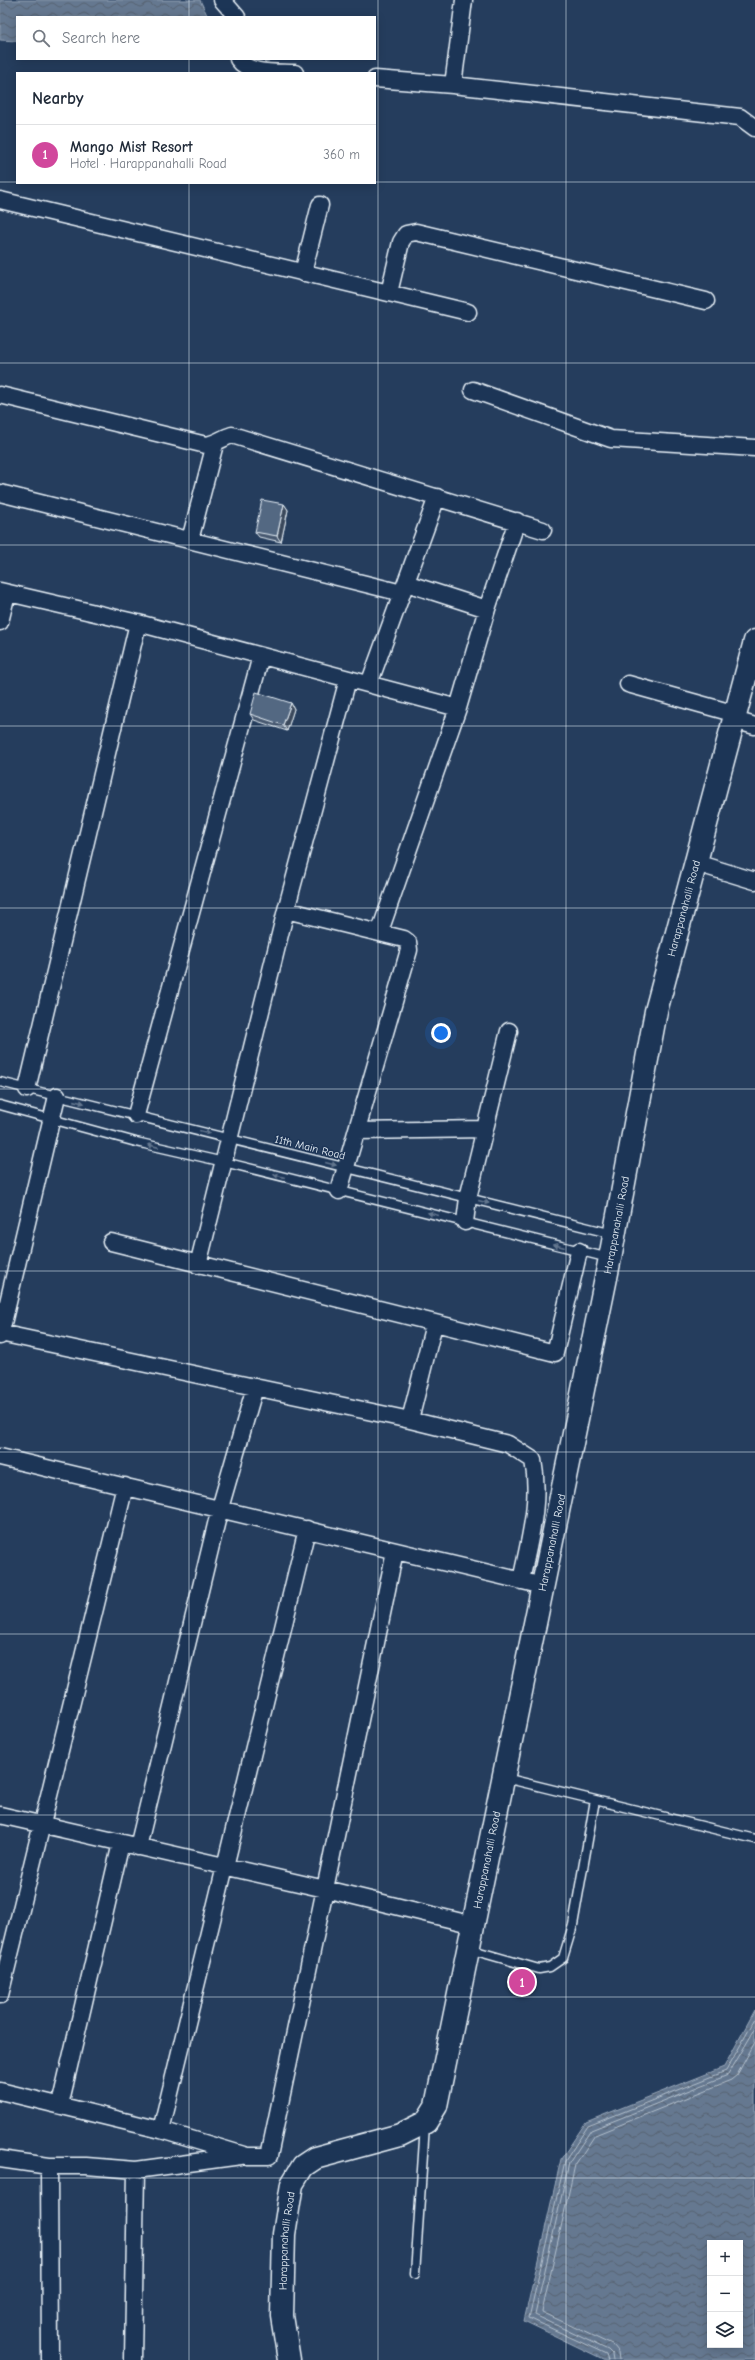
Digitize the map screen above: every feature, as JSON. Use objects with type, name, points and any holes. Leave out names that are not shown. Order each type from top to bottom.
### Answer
[{"type":"street","points":[[222,0],[236,16]]},
{"type":"street","points":[[453,85],[464,0]]},
{"type":"street","points":[[239,60],[243,66],[251,70],[280,72]]},
{"type":"street","points":[[376,79],[453,85],[740,117],[755,128]]},
{"type":"street","points":[[0,200],[468,312]]},
{"type":"street","points":[[303,272],[320,205]]},
{"type":"street","points":[[390,293],[401,242],[406,234],[416,232],[706,301]]},
{"type":"street","points":[[473,390],[611,439],[755,448]]},
{"type":"street","points":[[0,395],[206,445],[215,444]]},
{"type":"street","points":[[190,540],[215,444],[223,437],[232,435],[518,521],[543,530]]},
{"type":"street","points":[[0,493],[190,540],[404,588],[487,609]]},
{"type":"street","points":[[369,684],[437,497]]},
{"type":"street","points":[[380,931],[458,708],[487,609],[518,521]]},
{"type":"street","points":[[0,622],[4,592],[138,623],[458,708]]},
{"type":"street","points":[[27,1089],[138,623]]},
{"type":"street","name":"Harappanahalli Road","points":[[289,2360],[282,2308],[284,2234],[292,2184],[302,2166],[315,2158],[400,2135],[426,2122],[436,2106],[544,1587],[610,1258],[656,1011],[755,641]]},
{"type":"street","points":[[136,1115],[261,656]]},
{"type":"street","points":[[198,1265],[286,910],[348,679]]},
{"type":"street","points":[[628,684],[735,717],[755,726]]},
{"type":"street","points":[[696,862],[755,880]]},
{"type":"street","points":[[286,910],[380,931],[404,939],[408,942],[409,950],[347,1168],[339,1191]]},
{"type":"street","points":[[465,1222],[468,1198],[509,1031]]},
{"type":"street","points":[[57,1096],[50,1118],[0,1334],[410,1420],[508,1444],[533,1460],[537,1481],[536,1510],[522,1581]]},
{"type":"street","points":[[357,1131],[485,1129]]},
{"type":"street","points":[[111,1242],[198,1265],[555,1353],[580,1251]]},
{"type":"street","points":[[410,1420],[434,1324]]},
{"type":"street","points":[[138,1847],[220,1508],[255,1387]]},
{"type":"street","points":[[0,1457],[220,1508],[544,1587]]},
{"type":"street","points":[[0,1996],[126,1486]]},
{"type":"street","points":[[161,2130],[307,1529]]},
{"type":"street","points":[[0,2159],[49,2166],[86,2166],[136,2170],[247,2156],[269,2156],[326,1889],[395,1550]]},
{"type":"street","points":[[0,1815],[326,1889],[474,1925]]},
{"type":"street","points":[[60,2105],[121,1843]]},
{"type":"street","points":[[0,2091],[161,2130],[247,2156]]},
{"type":"street","points":[[49,2166],[50,2360]]},
{"type":"street","points":[[133,2360],[136,2170]]},
{"type":"lane","name":"11th Main Road","points":[[0,1082],[614,1235]]},
{"type":"lane","points":[[0,1105],[136,1142],[224,1162],[610,1258]]},
{"type":"lane","points":[[504,1778],[755,1839]]},
{"type":"lane","points":[[469,1949],[539,1969],[550,1967],[562,1958],[573,1925],[595,1800]]},
{"type":"lane","points":[[415,2274],[426,2122]]},
{"type":"water","points":[[0,0],[200,0],[208,16],[16,16],[16,41],[0,40]]},
{"type":"water","points":[[755,2010],[755,2360],[605,2360],[524,2321],[561,2159],[586,2122],[724,2067]]},
{"type":"building","points":[[262,500],[284,504],[277,536],[255,532]]},
{"type":"building","points":[[256,692],[291,703],[283,725],[250,714]]},
{"type":"place","name":"Mango Mist Resort","points":[[522,1982]]}]
